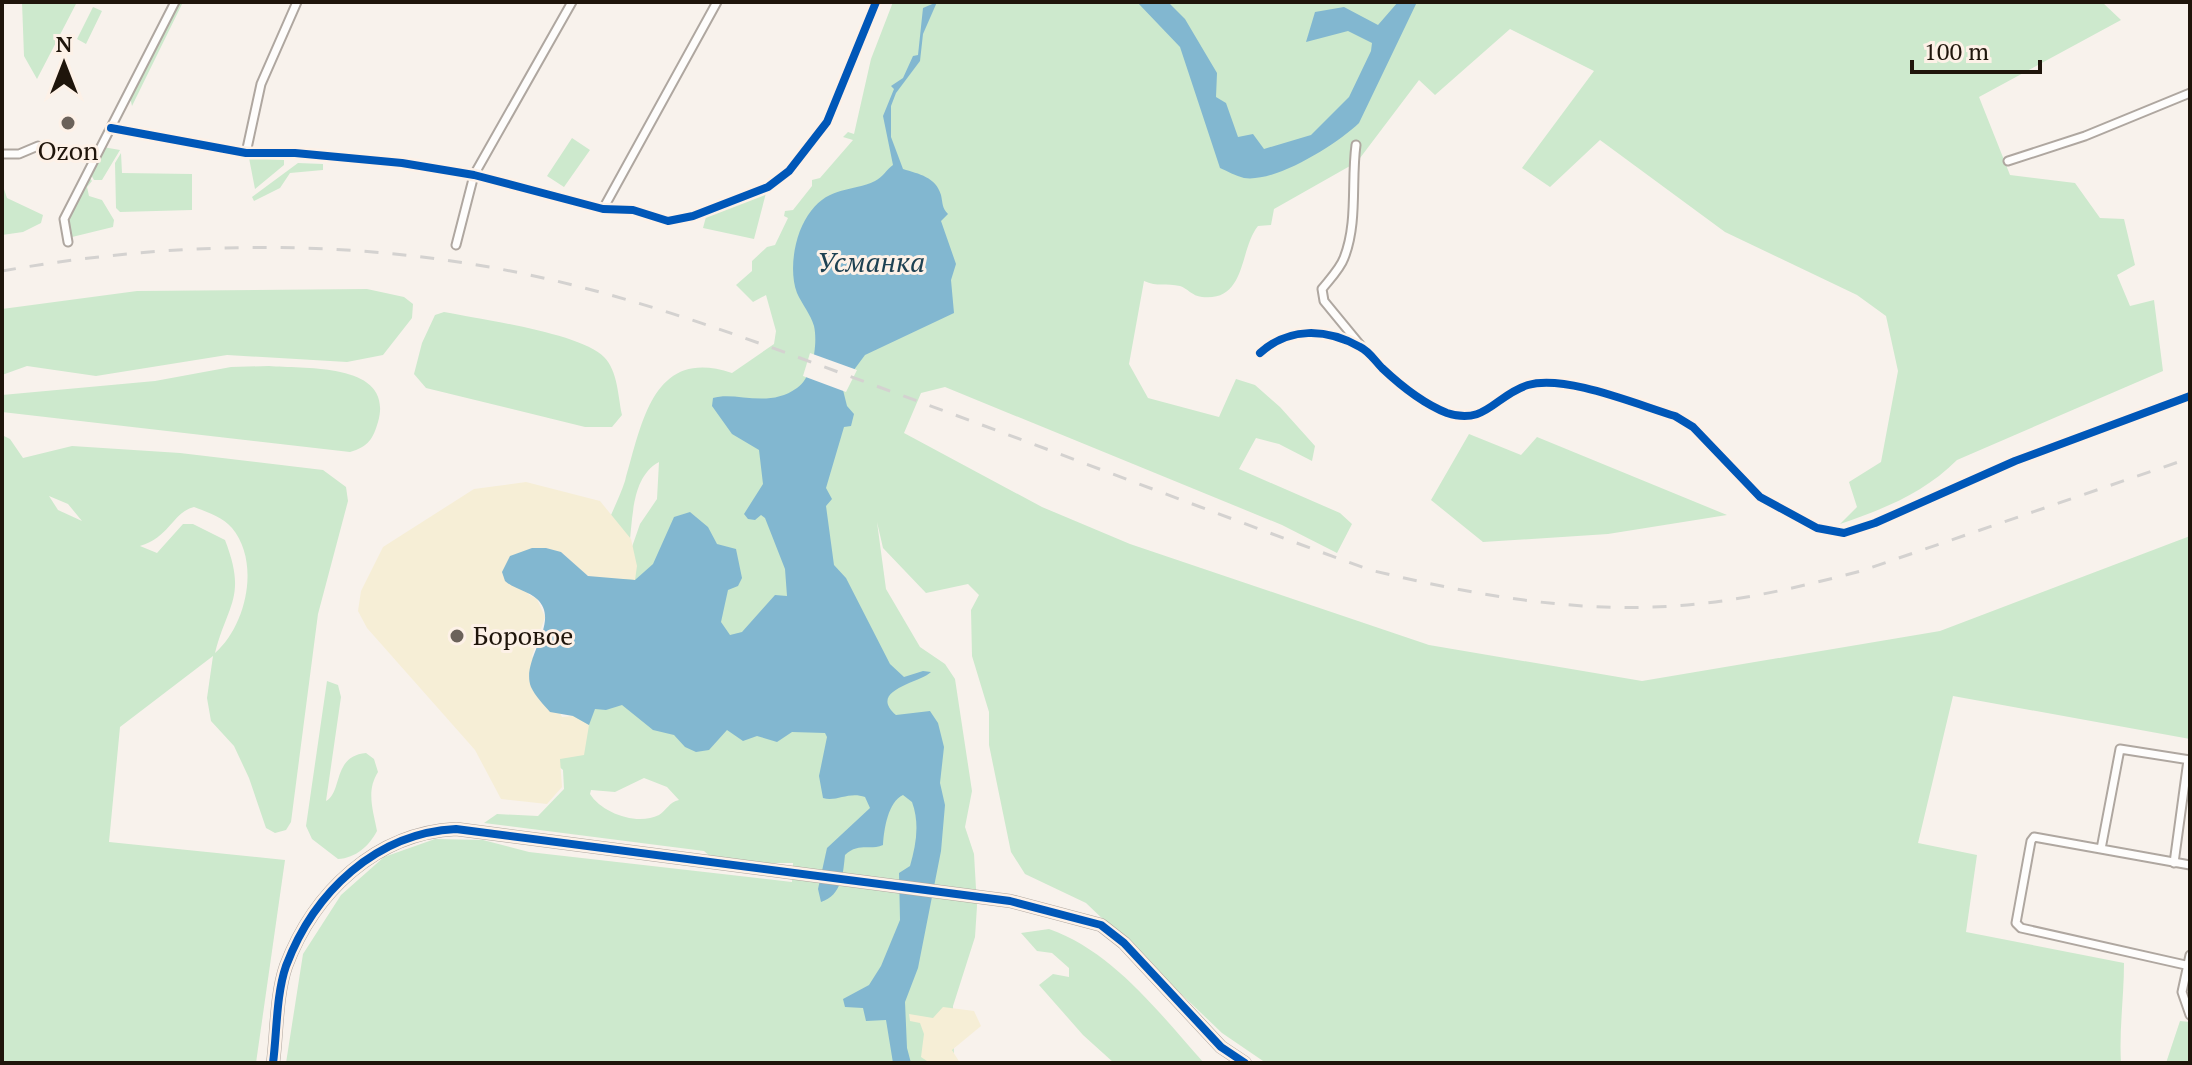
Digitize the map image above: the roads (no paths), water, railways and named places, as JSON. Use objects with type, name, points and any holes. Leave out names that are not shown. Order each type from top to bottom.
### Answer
[{"type":"street","points":[[68,242],[64,219],[175,2]]},
{"type":"street","points":[[246,153],[261,84],[297,2]]},
{"type":"street","points":[[456,245],[474,175],[572,2]]},
{"type":"street","points":[[603,209],[717,2]]},
{"type":"street","points":[[111,128],[246,153],[295,153],[402,163],[474,175],[603,209],[633,210],[668,221],[693,216],[768,187],[789,171],[827,122],[876,2]]},
{"type":"street","points":[[2008,161],[2085,136],[2190,93]]},
{"type":"street","points":[[1356,145],[1352,177],[1353,210],[1344,259],[1322,289],[1324,301],[1362,348],[1412,392],[1444,412],[1462,417],[1477,416],[1513,390],[1544,382],[1675,416],[1693,427],[1760,497],[1817,528],[1844,533],[1875,523],[2015,461],[2190,396]]},
{"type":"street","points":[[2,154],[19,154],[38,146]]},
{"type":"street","points":[[1260,353],[1271,343],[1307,331],[1362,348]]},
{"type":"street","points":[[2101,849],[2120,749],[2189,760],[2174,863]]},
{"type":"street","points":[[273,1063],[286,968],[316,908],[349,874],[399,839],[426,831],[456,829],[1034,905],[1101,925],[1124,943],[1221,1047],[1245,1063]]},
{"type":"street","points":[[2189,966],[2021,928],[2016,923],[2034,837],[2190,865]]},
{"type":"street","points":[[2190,955],[2182,992],[2190,1015]]},
{"type":"water","name":"Усманка","points":[[937,2],[923,34],[920,61],[896,93],[891,106],[891,137],[903,169],[926,177],[935,184],[948,214],[941,221],[956,264],[951,280],[954,313],[865,355],[842,386],[847,406],[854,414],[851,426],[844,427],[826,488],[832,499],[826,506],[834,565],[846,578],[890,664],[904,677],[923,671],[931,672],[891,693],[889,706],[896,715],[930,711],[938,723],[944,747],[940,783],[945,805],[941,851],[918,968],[905,1002],[907,1048],[911,1063],[893,1063],[886,1020],[866,1021],[863,1008],[845,1007],[843,999],[869,985],[881,966],[900,920],[899,873],[910,866],[916,834],[912,802],[903,795],[894,804],[886,824],[883,845],[855,849],[845,855],[837,889],[821,902],[818,889],[827,848],[870,808],[865,797],[859,795],[823,798],[819,776],[827,737],[825,733],[792,732],[777,742],[757,736],[743,741],[727,730],[709,750],[696,752],[685,747],[674,735],[653,730],[622,705],[606,710],[595,709],[589,725],[573,716],[550,712],[531,687],[529,676],[543,630],[543,608],[533,596],[505,581],[502,572],[510,556],[532,548],[546,548],[561,552],[588,576],[635,580],[653,564],[674,517],[690,512],[708,527],[717,544],[736,549],[742,578],[738,586],[728,590],[721,622],[730,635],[742,632],[775,595],[787,596],[785,569],[765,518],[761,515],[755,520],[748,519],[744,514],[763,484],[759,450],[732,434],[712,406],[713,398],[775,397],[797,388],[807,376],[815,351],[815,333],[813,322],[794,283],[793,262],[797,239],[805,219],[818,203],[834,193],[875,181],[893,165],[883,116],[894,89],[891,86],[903,78],[913,56],[918,55],[923,8]]},
{"type":"water","points":[[1137,2],[1168,2],[1185,19],[1217,73],[1216,97],[1226,103],[1238,137],[1253,134],[1264,149],[1311,135],[1349,97],[1371,51],[1372,43],[1348,31],[1306,42],[1315,12],[1344,7],[1378,25],[1398,2],[1417,2],[1359,123],[1321,151],[1289,168],[1257,178],[1244,178],[1220,168],[1180,47]]},
{"type":"railway","points":[[2,271],[64,261],[188,249],[313,248],[438,259],[548,279],[732,333],[1370,570],[1483,594],[1559,604],[1674,606],[1792,588],[1861,571],[2190,458]]},
{"type":"place","name":"Ozon","points":[[68,123]]},
{"type":"place","name":"Боровое","points":[[457,636]]}]
